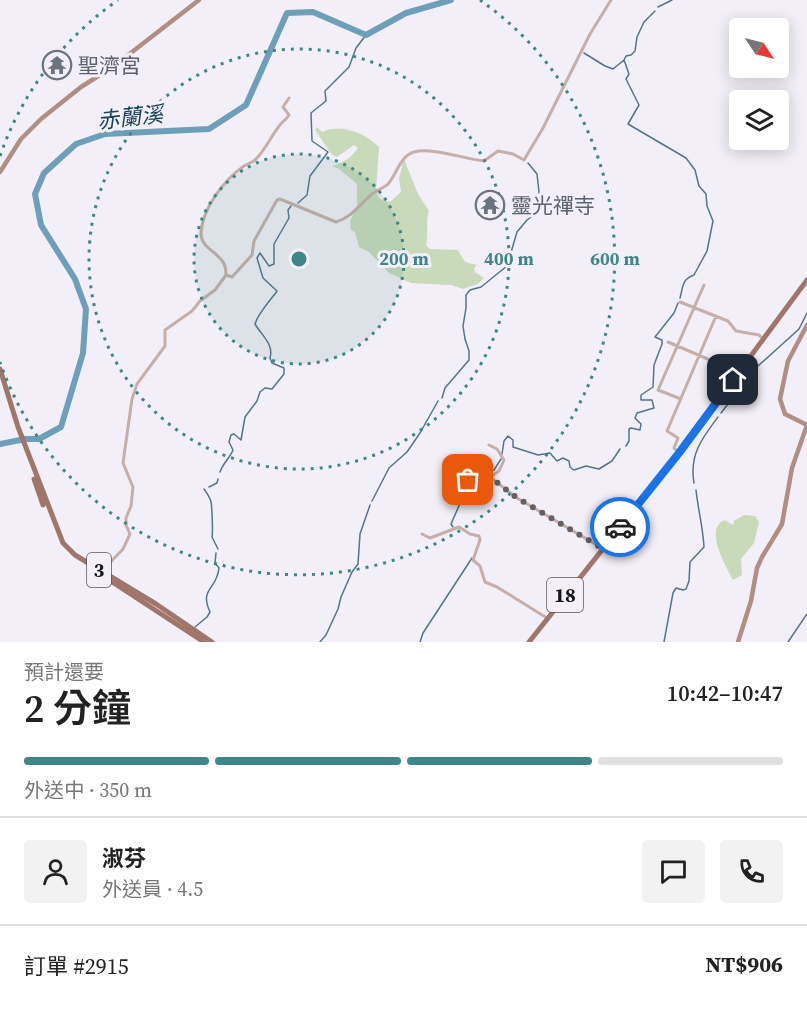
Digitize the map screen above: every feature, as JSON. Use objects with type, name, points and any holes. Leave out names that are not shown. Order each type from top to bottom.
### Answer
[{"type":"main road","name":"18","points":[[529,642],[679,453],[807,280]]},
{"type":"main road","name":"3","points":[[0,369],[17,427]]},
{"type":"main road","name":"3","points":[[0,381],[63,543],[75,555],[156,604],[212,642]]},
{"type":"main road","name":"3","points":[[30,461],[54,534],[73,558],[204,642]]},
{"type":"street","points":[[0,172],[21,139],[41,119],[199,0]]},
{"type":"street","points":[[226,275],[232,277],[252,255],[254,241],[277,200],[302,206],[336,222],[351,216],[375,191],[387,185],[406,156],[411,153],[428,151],[484,161],[498,151],[513,154],[524,160],[543,128],[579,55],[611,0]]},
{"type":"street","points":[[102,572],[123,549],[130,534],[126,518],[131,506],[133,487],[123,463],[135,389],[165,346],[165,330],[192,311],[200,301],[215,290],[226,275],[224,262],[202,240],[201,233],[210,204],[227,182],[244,166],[258,158],[279,126],[287,119],[289,115],[283,107],[289,98]]},
{"type":"street","points":[[681,399],[658,390],[704,285]]},
{"type":"street","points":[[680,302],[728,321],[736,331],[759,335],[763,339]]},
{"type":"street","points":[[679,453],[674,448],[678,438],[667,431],[716,316]]},
{"type":"street","points":[[738,642],[751,601],[757,568],[782,524],[794,459],[807,425],[785,414],[780,399],[790,357],[807,324]]},
{"type":"street","points":[[668,342],[710,360]]},
{"type":"street","points":[[461,475],[474,481],[482,481],[499,471],[504,460],[497,449],[489,445]]},
{"type":"street","points":[[490,477],[517,498],[602,548]]},
{"type":"street","points":[[422,534],[430,538],[459,527],[478,536],[480,540],[473,560],[480,566],[485,582],[547,618]]},
{"type":"green space","points":[[317,127],[322,132],[329,129],[352,131],[367,137],[379,147],[376,190],[383,201],[391,201],[401,192],[399,178],[404,159],[418,194],[429,211],[426,245],[430,249],[458,250],[465,262],[477,265],[474,268],[475,272],[484,278],[478,284],[463,289],[451,285],[411,283],[389,273],[369,252],[359,247],[355,232],[351,230],[350,221],[357,206],[357,184],[332,166],[347,160],[358,148],[354,145],[337,157],[332,155],[315,130]]},
{"type":"green space","points":[[744,515],[755,516],[759,522],[754,543],[741,559],[742,575],[733,580],[718,548],[716,531],[719,524],[725,520],[733,525],[734,521]]},
{"type":"waterway","name":"赤蘭溪","points":[[0,444],[39,439],[61,427],[83,353],[86,309],[75,279],[41,225],[35,194],[44,173],[76,144],[105,134],[209,129],[246,105],[287,13],[313,12],[366,35],[406,13],[451,0]]},
{"type":"waterway","points":[[658,7],[672,0]]},
{"type":"waterway","points":[[655,11],[644,22],[637,37],[635,51],[626,56],[624,60],[629,74],[626,79],[639,105],[628,124],[686,158],[695,170],[699,186],[706,194],[707,206],[713,221],[707,251],[694,275],[685,281],[680,298]]},
{"type":"waterway","points":[[298,203],[307,195],[310,176],[328,152],[312,141],[311,113],[326,101],[325,91],[349,67],[356,48],[366,35]]},
{"type":"waterway","points":[[584,53],[613,69],[624,60]]},
{"type":"waterway","points":[[442,398],[445,388],[469,360],[463,326],[466,295],[470,290],[481,287],[507,266],[517,232],[527,220],[541,210],[537,174],[528,163]]},
{"type":"waterway","points":[[220,472],[233,450],[229,442],[231,435],[234,434],[241,440],[245,417],[257,401],[260,392],[265,388],[272,389],[284,374],[284,368],[272,363],[269,344],[255,324],[261,311],[277,291],[263,278],[257,258],[260,253],[269,266],[274,264],[274,244],[289,218],[288,210],[291,206]]},
{"type":"waterway","points":[[626,446],[629,441],[629,429],[640,430],[641,424],[635,418],[637,413],[654,408],[652,400],[641,400],[641,395],[653,387],[654,365],[662,344],[662,340],[655,337],[674,313],[678,303]]},
{"type":"waterway","points":[[721,413],[735,395],[737,385],[799,329],[807,313]]},
{"type":"waterway","points":[[372,501],[389,468],[407,452],[438,401]]},
{"type":"waterway","points":[[694,483],[695,455],[718,417]]},
{"type":"waterway","points":[[502,454],[504,441],[508,436],[513,440],[513,447],[538,455],[550,453],[557,461],[563,458],[569,461],[570,467],[574,470],[586,466],[599,469],[612,461],[620,449]]},
{"type":"waterway","points":[[471,478],[494,470],[501,459]]},
{"type":"waterway","points":[[209,487],[217,483],[218,479]]},
{"type":"waterway","points":[[453,527],[451,524],[469,483]]},
{"type":"waterway","points":[[204,489],[211,502],[212,537],[218,549]]},
{"type":"waterway","points":[[664,642],[673,593],[676,588],[686,589],[690,562],[704,547],[696,490]]},
{"type":"waterway","points":[[320,642],[326,635],[352,572],[358,564],[360,534],[370,505]]},
{"type":"waterway","points":[[195,627],[210,612],[206,598],[218,575],[219,568],[215,563],[216,553]]},
{"type":"waterway","points":[[420,642],[423,633],[472,558]]},
{"type":"waterway","points":[[788,642],[807,614]]},
{"type":"way so far","points":[[468,480],[482,481],[490,477],[517,498],[602,548],[620,527]]},
{"type":"place","name":"聖濟宮","points":[[57,65]]},
{"type":"place","name":"靈光禪寺","points":[[490,205]]},
{"type":"route","points":[[620,527],[733,380]]}]
